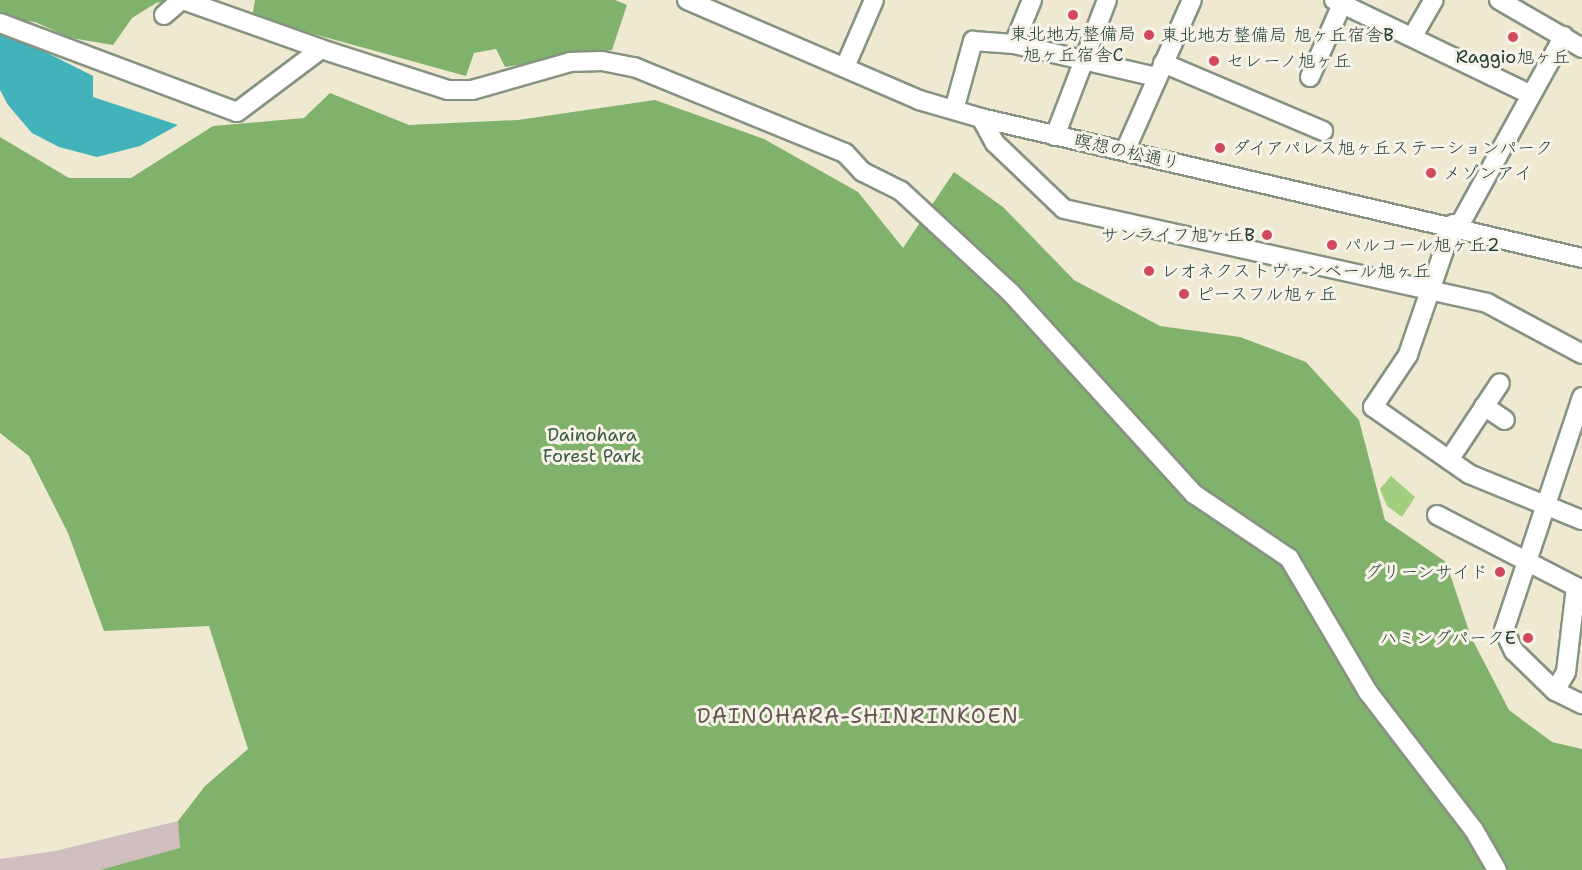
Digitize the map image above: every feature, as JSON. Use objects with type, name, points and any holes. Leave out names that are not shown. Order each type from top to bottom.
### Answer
[{"type":"street","points":[[164,15],[182,0],[321,49],[448,90],[472,90],[570,62],[635,65],[845,153],[863,172],[901,191],[1011,293],[1194,494],[1289,558],[1368,692],[1474,830],[1497,870]]},
{"type":"street","name":"瞑想の松通り","points":[[687,0],[710,4],[845,67],[954,110],[981,118],[1456,225],[1582,258]]},
{"type":"street","points":[[845,67],[874,0]]},
{"type":"street","points":[[1014,44],[1032,0]]},
{"type":"street","points":[[1055,136],[1082,60],[1107,0]]},
{"type":"street","points":[[1125,151],[1192,0]]},
{"type":"street","points":[[1414,34],[1434,0]]},
{"type":"street","points":[[1499,0],[1582,48]]},
{"type":"street","points":[[1310,77],[1338,2],[1414,34],[1530,94]]},
{"type":"street","points":[[0,23],[237,112],[321,49]]},
{"type":"street","points":[[1564,36],[1456,225],[1434,291],[1408,355],[1373,407],[1449,460],[1548,507],[1582,520]]},
{"type":"street","points":[[954,110],[973,41],[1014,44],[1082,60],[1159,70],[1323,131]]},
{"type":"street","points":[[981,118],[995,143],[1064,209],[1487,303],[1582,354]]},
{"type":"street","points":[[1449,460],[1500,383]]},
{"type":"street","points":[[1582,397],[1548,507],[1525,561],[1504,630],[1514,651],[1555,691],[1582,704]]},
{"type":"street","points":[[1484,406],[1505,420]]},
{"type":"street","points":[[1437,515],[1579,588],[1566,672],[1555,691]]},
{"type":"shaded area","points":[[178,821],[181,848],[149,861],[100,870],[0,870],[0,859],[55,851]]},
{"type":"green space","points":[[0,0],[173,0],[156,3],[132,18],[113,45],[71,38],[35,22],[0,18]]},
{"type":"green space","points":[[255,0],[615,0],[627,5],[612,50],[505,67],[496,49],[474,53],[466,76],[252,17]]},
{"type":"green space","name":"Dainohara Forest Park","points":[[330,93],[409,125],[518,120],[655,100],[764,139],[858,192],[903,248],[954,172],[1003,207],[1074,280],[1160,326],[1240,337],[1306,362],[1359,420],[1385,520],[1446,562],[1471,637],[1509,710],[1552,742],[1582,749],[1582,870],[100,870],[180,848],[178,821],[205,786],[248,749],[209,626],[104,631],[68,533],[29,456],[0,433],[0,137],[69,178],[131,178],[213,126],[304,118]]},
{"type":"green space","points":[[1391,476],[1415,497],[1402,517],[1387,506],[1380,489]]},
{"type":"water","points":[[0,29],[93,76],[93,97],[178,125],[140,146],[97,157],[59,147],[32,133],[8,105],[0,90]]},
{"type":"place","name":"東北地方整備局 旭ヶ丘宿舎C","points":[[1073,15]]},
{"type":"place","name":"東北地方整備局 旭ヶ丘宿舎B","points":[[1149,35]]},
{"type":"place","name":"Raggio旭ヶ丘","points":[[1513,37]]},
{"type":"place","name":"セレーノ旭ヶ丘","points":[[1214,61]]},
{"type":"place","name":"ダイアパレス旭ヶ丘ステーションパーク","points":[[1220,148]]},
{"type":"place","name":"メゾンアイ","points":[[1431,173]]},
{"type":"place","name":"サンライフ旭ヶ丘B","points":[[1267,235]]},
{"type":"place","name":"パルコール旭ヶ丘2","points":[[1332,245]]},
{"type":"place","name":"レオネクストヴァンベール旭ヶ丘","points":[[1149,271]]},
{"type":"place","name":"ピースフル旭ヶ丘","points":[[1184,294]]},
{"type":"place","name":"グリーンサイド","points":[[1500,572]]},
{"type":"place","name":"ハミングパークE","points":[[1528,638]]},
{"type":"district","name":"DAINOHARA-SHINRINKOEN","points":[[858,716]]}]
